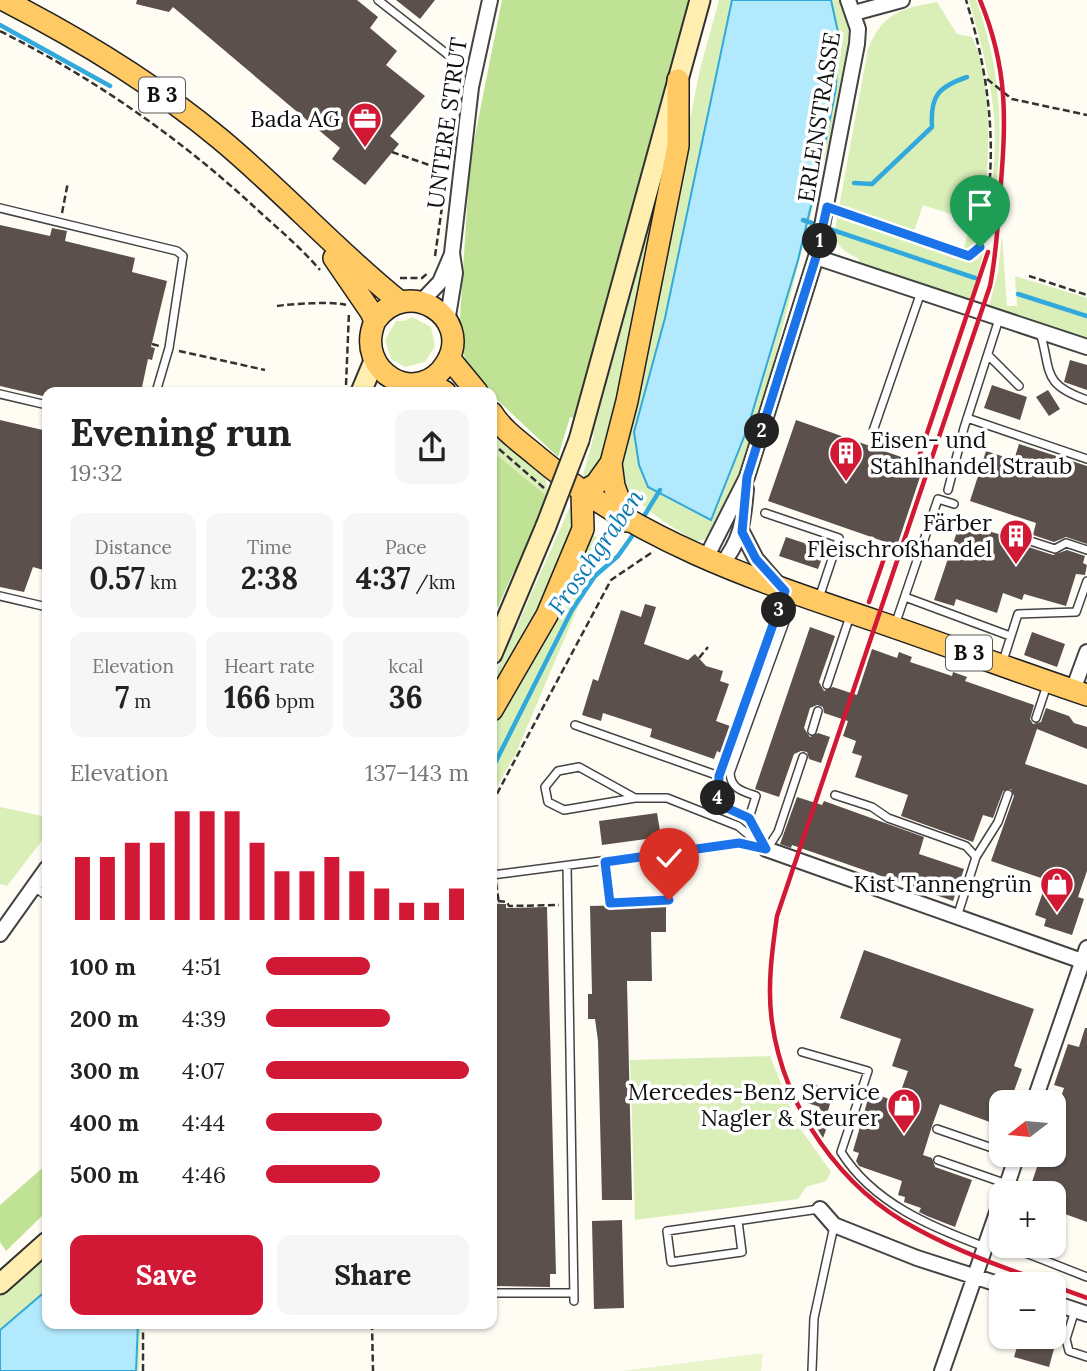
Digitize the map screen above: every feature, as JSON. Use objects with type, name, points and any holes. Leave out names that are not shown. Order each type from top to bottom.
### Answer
[{"type":"main road","name":"B 3","points":[[4,0],[97,51],[165,97],[241,156],[379,286],[411,302],[431,306],[447,322]]},
{"type":"main road","points":[[497,642],[579,440],[700,0]]},
{"type":"main road","points":[[583,529],[606,521],[627,521],[614,486],[611,463],[629,388],[678,146],[678,80]]},
{"type":"main road","name":"B 3","points":[[301,214],[311,231],[354,284],[374,321]]},
{"type":"main road","points":[[411,302],[386,309],[374,321],[369,341],[374,361],[393,387],[426,381],[437,374],[449,358],[452,341],[447,322]]},
{"type":"main road","points":[[449,358],[473,387]]},
{"type":"main road","points":[[364,387],[374,361]]},
{"type":"main road","points":[[426,381],[436,387]]},
{"type":"main road","name":"B 3","points":[[497,420],[582,492],[654,536],[790,593],[1080,692]]},
{"type":"main road","points":[[497,701],[547,615],[583,529],[582,492],[596,484],[611,463]]},
{"type":"main road","points":[[0,1284],[42,1246]]},
{"type":"street","name":"UNTERE STRUT","points":[[447,322],[455,273],[452,253],[471,87],[489,0]]},
{"type":"street","name":"ERLENSTRASSE","points":[[713,563],[747,477],[818,250],[857,44],[851,6],[902,0]]},
{"type":"street","points":[[818,250],[921,292],[1087,347]]},
{"type":"street","name":"UNTERE STRUT","points":[[411,302],[440,282],[452,253]]},
{"type":"street","name":"ERLENSTRASSE","points":[[713,563],[735,548],[742,532],[747,477]]},
{"type":"street","points":[[742,532],[756,559],[790,593]]},
{"type":"street","points":[[1080,692],[1086,656]]},
{"type":"street","points":[[766,849],[957,916],[1085,955],[1038,1090]]},
{"type":"street","points":[[0,934],[42,875]]},
{"type":"street","points":[[820,1209],[834,1225],[916,1262],[989,1281]]},
{"type":"street","points":[[942,1371],[975,1276],[989,1246]]},
{"type":"lane","points":[[378,0],[456,61]]},
{"type":"lane","points":[[0,208],[177,251],[183,256],[169,348],[157,387]]},
{"type":"lane","points":[[873,430],[921,292]]},
{"type":"lane","points":[[948,490],[1000,318]]},
{"type":"lane","points":[[1040,331],[1048,371],[1054,381],[1063,391],[1087,400]]},
{"type":"lane","points":[[988,355],[1018,386]]},
{"type":"lane","points":[[0,394],[42,404]]},
{"type":"lane","points":[[968,418],[1087,459]]},
{"type":"lane","points":[[894,628],[938,499],[954,504]]},
{"type":"lane","points":[[765,513],[839,538],[818,602]]},
{"type":"lane","points":[[1018,537],[1055,549],[1066,543],[1087,550]]},
{"type":"lane","points":[[1002,664],[1018,614],[1076,612],[1087,581]]},
{"type":"lane","points":[[766,849],[749,818],[718,804],[719,776],[790,593]]},
{"type":"lane","points":[[749,818],[756,796],[735,788],[730,773],[790,593]]},
{"type":"lane","points":[[0,596],[42,606]]},
{"type":"lane","points":[[905,597],[1010,636]]},
{"type":"lane","points":[[827,685],[850,613]]},
{"type":"lane","points":[[1035,718],[1049,681]]},
{"type":"lane","points":[[812,730],[818,711]]},
{"type":"lane","points":[[575,725],[719,776]]},
{"type":"lane","points":[[766,849],[778,832],[803,757]]},
{"type":"lane","points":[[635,798],[579,767],[558,771],[545,787],[548,802],[564,810],[635,798],[667,798],[737,826],[766,849]]},
{"type":"lane","points":[[957,916],[976,857],[998,822],[1008,793]]},
{"type":"lane","points":[[835,795],[873,807],[888,818],[966,846],[976,857]]},
{"type":"lane","points":[[497,875],[739,843],[766,849]]},
{"type":"lane","points":[[497,1293],[574,1297],[567,866]]},
{"type":"lane","points":[[34,887],[42,893]]},
{"type":"lane","points":[[802,1052],[868,1070],[841,1152],[850,1166],[907,1215],[989,1241]]},
{"type":"lane","points":[[937,1129],[989,1147]]},
{"type":"lane","points":[[938,1160],[989,1182]]},
{"type":"lane","points":[[738,1221],[742,1252],[671,1262],[667,1231],[820,1209]]},
{"type":"lane","points":[[812,1371],[814,1318],[826,1251],[834,1225]]},
{"type":"lane","points":[[1039,1258],[1087,1277]]},
{"type":"lane","points":[[1081,1312],[1066,1339],[1069,1351],[1087,1357]]},
{"type":"path","points":[[826,212],[969,256],[980,247],[992,152],[987,79],[966,0]]},
{"type":"path","points":[[0,31],[92,81],[148,118],[228,182],[295,243],[327,278]]},
{"type":"path","points":[[987,79],[1012,99],[1087,115]]},
{"type":"path","points":[[392,152],[429,165],[447,168]]},
{"type":"path","points":[[62,214],[68,182]]},
{"type":"path","points":[[435,262],[444,194]]},
{"type":"path","points":[[379,286],[392,278],[411,280],[422,278],[429,272]]},
{"type":"path","points":[[1029,276],[1087,295]]},
{"type":"path","points":[[343,297],[349,307],[344,387]]},
{"type":"path","points":[[277,306],[298,302],[317,305],[341,303],[349,307]]},
{"type":"path","points":[[172,349],[265,370]]},
{"type":"path","points":[[497,794],[611,580],[654,551],[654,536]]},
{"type":"path","points":[[699,658],[708,647]]},
{"type":"path","points":[[605,862],[610,904],[669,900]]},
{"type":"path","points":[[497,897],[498,902],[507,902],[509,906],[568,905]]},
{"type":"path","points":[[142,1371],[143,1329]]},
{"type":"path","points":[[372,1329],[373,1371]]},
{"type":"green space","points":[[502,0],[691,0],[575,418],[570,417],[558,457],[497,400],[497,387],[486,387],[466,361],[462,348],[460,317],[470,161]]},
{"type":"green space","points":[[719,0],[840,0],[852,33],[844,83],[758,425],[721,523],[710,537],[694,541],[641,503],[625,483],[620,471],[700,69]]},
{"type":"green space","points":[[969,0],[976,0],[996,76],[999,152],[989,227],[980,265],[969,303],[858,263],[859,259],[840,247],[835,231],[838,214],[970,259],[977,259],[983,252],[993,171],[995,126],[987,71]]},
{"type":"green space","points":[[937,2],[957,34],[972,37],[985,83],[988,111],[987,170],[981,225],[973,250],[963,250],[972,221],[923,205],[913,234],[839,207],[868,49],[880,27],[895,14]]},
{"type":"green space","points":[[672,141],[609,460],[587,479],[583,475],[594,435],[591,434]]},
{"type":"green space","points":[[1002,235],[1007,306],[1017,306],[1015,276],[1087,298],[1087,342],[988,309],[998,273]]},
{"type":"green space","points":[[412,317],[431,327],[435,346],[425,362],[405,367],[391,359],[385,340],[396,321]]},
{"type":"green space","points":[[497,435],[546,479],[548,497],[497,455]]},
{"type":"green space","points":[[497,455],[548,497],[532,548],[513,573],[497,609]]},
{"type":"green space","points":[[573,500],[576,541],[497,689],[497,671]]},
{"type":"green space","points":[[592,535],[606,541],[516,753],[497,786],[497,714],[518,682]]},
{"type":"green space","points":[[0,807],[42,816],[42,840],[7,886],[0,884]]},
{"type":"green space","points":[[770,1056],[797,1124],[831,1172],[826,1181],[806,1187],[798,1199],[635,1220],[630,1060]]},
{"type":"green space","points":[[42,1168],[42,1216],[6,1251],[0,1242],[0,1205]]},
{"type":"green space","points":[[42,1259],[42,1329],[141,1329],[139,1371],[0,1371],[0,1295]]},
{"type":"green space","points":[[763,1353],[761,1371],[622,1371]]},
{"type":"water","points":[[732,0],[831,0],[838,32],[836,88],[798,260],[748,427],[711,520],[648,487],[639,465],[634,432],[665,318]]},
{"type":"water","points":[[42,1294],[42,1329],[138,1329],[136,1371],[0,1371],[0,1330]]},
{"type":"building","points":[[137,0],[357,0],[378,17],[370,28],[397,51],[386,65],[425,96],[390,136],[399,144],[365,185],[332,159],[340,148],[173,7],[169,12],[136,4]]},
{"type":"building","points":[[396,0],[435,0],[420,19]]},
{"type":"building","points":[[0,225],[50,236],[52,228],[67,231],[65,241],[135,258],[132,272],[167,281],[151,347],[155,348],[152,360],[148,359],[142,387],[42,387],[42,396],[0,386]]},
{"type":"building","points":[[1070,360],[1087,365],[1087,390],[1064,382]]},
{"type":"building","points":[[992,385],[1027,397],[1020,420],[984,408]]},
{"type":"building","points":[[1048,390],[1060,409],[1049,416],[1036,397]]},
{"type":"building","points":[[0,420],[42,430],[42,570],[33,567],[24,592],[0,587]]},
{"type":"building","name":"Eisen- und Stahlhandel Straub","points":[[796,420],[924,465],[897,546],[768,501]]},
{"type":"building","points":[[1019,444],[1087,466],[1087,544],[1066,537],[1054,542],[1033,535],[1036,523],[970,501],[986,451],[1014,460]]},
{"type":"building","name":"Färber Fleischroßhandel","points":[[960,523],[1009,537],[1016,543],[1053,555],[1067,550],[1085,556],[1085,575],[1076,574],[1066,606],[1024,594],[1022,600],[1003,593],[997,613],[956,599],[954,606],[934,600]]},
{"type":"building","points":[[786,537],[825,550],[818,569],[779,556]]},
{"type":"building","points":[[645,604],[656,607],[644,644],[688,660],[695,654],[706,666],[723,671],[720,681],[729,684],[716,721],[730,726],[721,753],[717,751],[714,759],[650,737],[652,729],[603,713],[601,721],[582,715],[593,679],[598,681],[621,610],[641,617]]},
{"type":"building","points":[[810,627],[835,636],[819,682],[824,691],[833,687],[857,695],[872,649],[897,658],[899,652],[912,657],[910,662],[952,676],[953,672],[967,677],[965,681],[1034,705],[1030,719],[1033,724],[1041,722],[1046,708],[1069,716],[1074,723],[1087,727],[1087,749],[1037,729],[1025,764],[1087,785],[1087,871],[1078,897],[1084,899],[1072,935],[1044,926],[1046,919],[1035,915],[1047,880],[991,861],[1014,796],[1011,789],[1003,791],[993,818],[983,815],[973,842],[901,816],[908,795],[855,777],[862,756],[852,753],[856,741],[843,736],[848,721],[824,713],[823,707],[817,705],[810,708],[804,728],[810,737],[818,733],[830,737],[821,763],[809,759],[807,752],[801,751],[794,754],[779,797],[755,789]]},
{"type":"building","points":[[1032,632],[1065,644],[1057,667],[1024,655]]},
{"type":"building","points":[[797,797],[822,805],[824,801],[924,837],[919,854],[964,869],[953,901],[792,845],[791,848],[780,844]]},
{"type":"building","points":[[657,813],[661,837],[602,845],[599,821]]},
{"type":"building","points":[[497,904],[506,904],[506,908],[547,907],[556,1274],[550,1274],[550,1287],[497,1286]]},
{"type":"building","points":[[666,904],[666,932],[651,932],[652,981],[627,981],[632,1200],[602,1200],[598,1041],[595,1019],[588,1019],[588,994],[592,994],[590,906]]},
{"type":"building","points":[[864,950],[1034,1009],[1014,1066],[1022,1069],[1014,1090],[989,1090],[989,1122],[940,1104],[932,1126],[923,1155],[932,1158],[935,1167],[972,1180],[955,1227],[927,1216],[919,1212],[921,1208],[904,1202],[905,1197],[898,1195],[902,1181],[859,1166],[856,1161],[859,1153],[853,1151],[870,1092],[897,1102],[908,1071],[892,1066],[901,1039],[840,1018]]},
{"type":"building","points":[[1087,1028],[1087,1222],[1066,1214],[1066,1181],[1032,1181],[1037,1167],[1066,1167],[1066,1090],[1054,1085],[1068,1044],[1079,1047]]},
{"type":"building","points":[[810,1083],[834,1090],[827,1114],[831,1116],[823,1138],[808,1114],[820,1107],[804,1102]]},
{"type":"building","points":[[622,1220],[624,1308],[594,1309],[592,1221]]},
{"type":"building","points":[[1016,1349],[1054,1349],[1049,1367],[1014,1357]]},
{"type":"waterway","points":[[0,25],[110,86]]},
{"type":"waterway","points":[[854,183],[872,184],[932,127],[933,108],[938,94],[949,85],[967,77]]},
{"type":"waterway","name":"Froschgraben","points":[[803,220],[975,278]]},
{"type":"waterway","name":"Froschgraben","points":[[1018,294],[1087,316]]},
{"type":"waterway","name":"Froschgraben","points":[[641,521],[660,490]]},
{"type":"waterway","name":"Froschgraben","points":[[497,759],[572,610],[595,576],[618,556],[635,532]]},
{"type":"railway","points":[[980,0],[1001,73],[1004,120],[998,230],[990,286],[777,916],[770,996],[772,1022],[789,1085],[820,1143],[841,1169],[889,1212],[917,1229],[1017,1272]]},
{"type":"railway","points":[[917,463],[988,252]]},
{"type":"railway","points":[[869,602],[889,544]]},
{"type":"railway","points":[[1066,1290],[1087,1298]]},
{"type":"place","name":"Bada AG","points":[[365,149]]},
{"type":"place","name":"Eisen- und Stahlhandel Straub","points":[[846,483]]},
{"type":"place","name":"Färber Fleischroßhandel","points":[[1016,566]]},
{"type":"place","name":"Kist Tannengrün","points":[[1057,914]]},
{"type":"place","name":"Mercedes-Benz Service Nagler & Steurer","points":[[904,1135]]},
{"type":"route","points":[[669,900],[610,903],[605,862],[739,843],[766,849],[749,818],[718,804],[719,776],[785,591],[756,559],[742,532],[747,477],[816,257],[827,207],[969,256],[980,247]]}]
